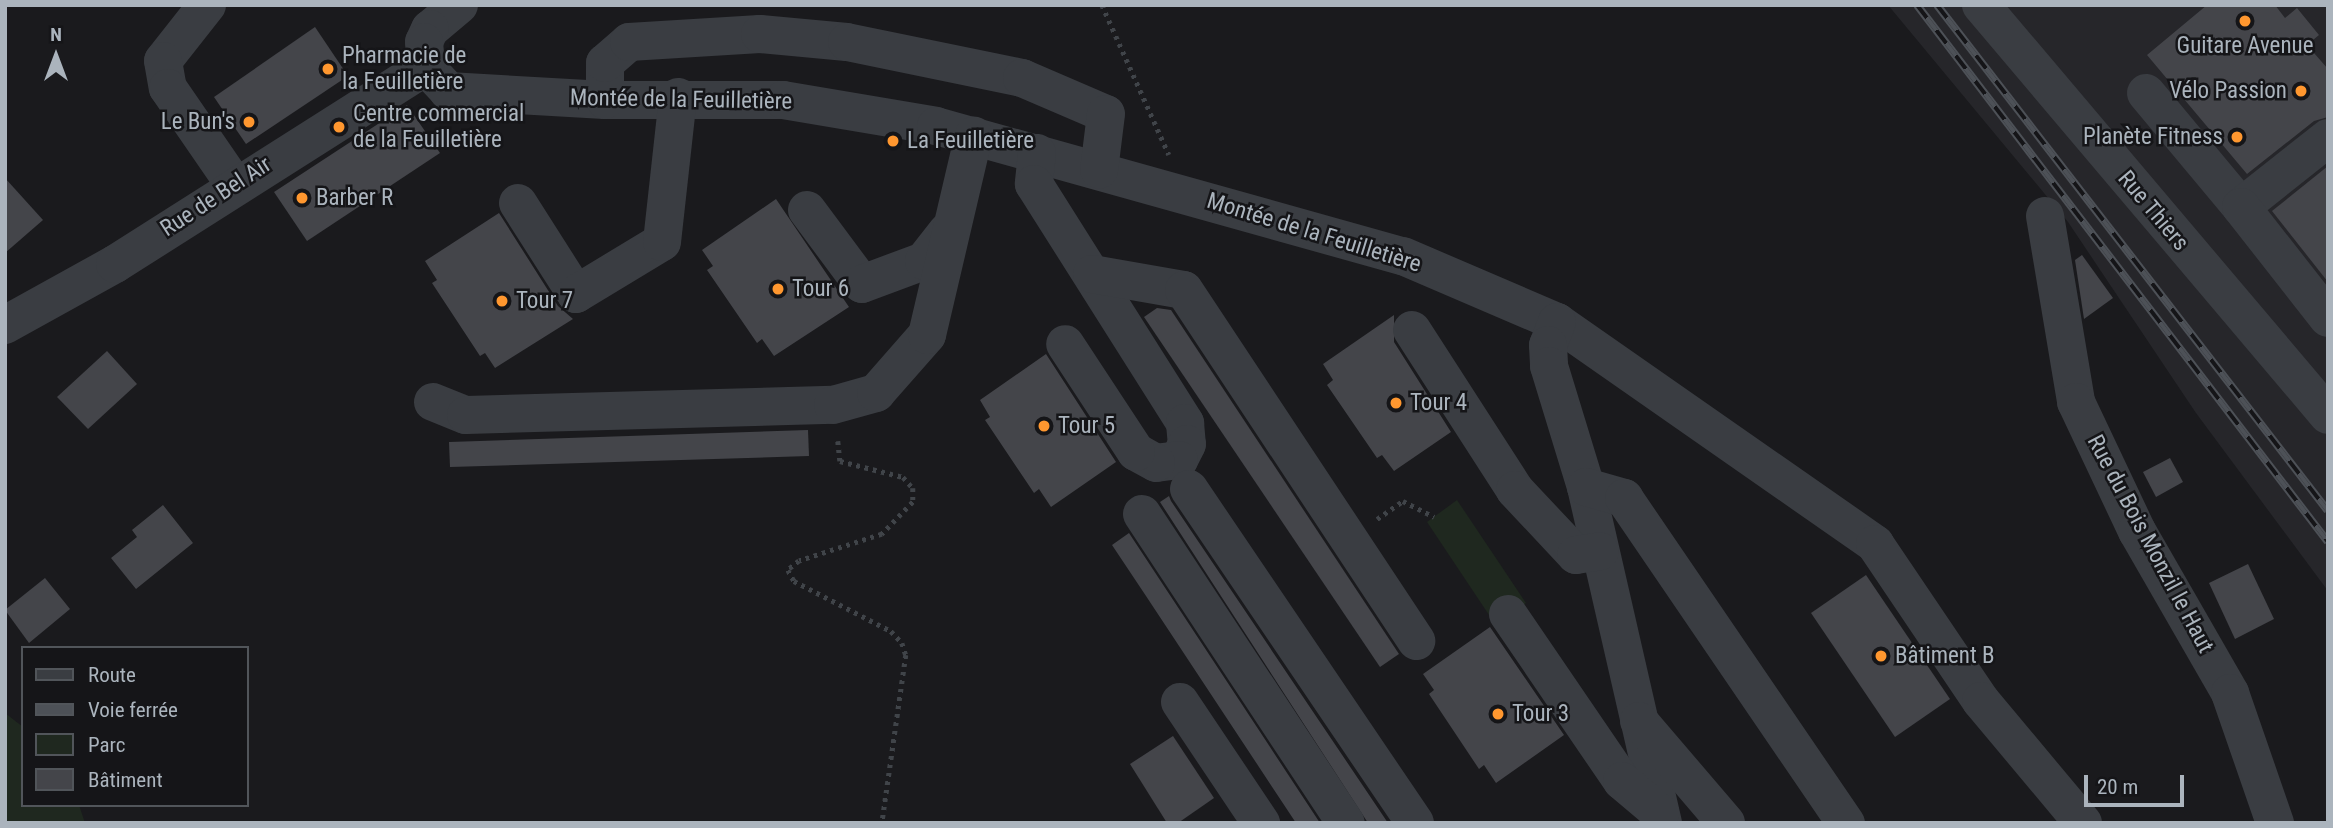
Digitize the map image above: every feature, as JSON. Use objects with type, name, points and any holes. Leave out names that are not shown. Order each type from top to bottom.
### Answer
[{"type":"street","points":[[207,5],[163,61],[168,88],[234,184]]},
{"type":"street","points":[[426,67],[424,42],[430,29],[459,5]]},
{"type":"street","name":"Rue Thiers","points":[[1981,5],[2328,415]]},
{"type":"street","points":[[605,100],[606,63],[629,42],[760,34],[847,42],[1022,78],[1106,114],[1099,170]]},
{"type":"street","name":"Rue de Bel Air","points":[[5,326],[115,264],[234,184],[426,67]]},
{"type":"street","name":"Montée de la Feuilletière","points":[[426,67],[448,91],[605,100],[678,97],[783,100],[974,135],[1403,256],[1557,322],[1875,544],[1982,701],[2083,823]]},
{"type":"street","points":[[2146,93],[2241,206],[2328,318]]},
{"type":"street","points":[[518,203],[576,294],[662,242],[678,97]]},
{"type":"street","points":[[433,402],[466,415],[833,405],[877,393],[927,335],[947,232],[974,135]]},
{"type":"street","points":[[2241,206],[2328,138]]},
{"type":"street","points":[[1037,153],[1034,184],[1185,423],[1187,443],[1178,460],[1156,463],[1136,452],[1065,344]]},
{"type":"street","points":[[807,210],[862,284],[924,261],[947,232]]},
{"type":"street","name":"Rue du Bois Monzil le Haut","points":[[2045,216],[2076,402],[2137,531],[2230,693],[2275,823]]},
{"type":"street","points":[[1092,274],[1184,290],[1416,641]]},
{"type":"street","points":[[1557,322],[1548,345],[1549,366],[1586,487],[1662,818]]},
{"type":"street","points":[[1412,330],[1515,490],[1576,555],[1600,551]]},
{"type":"street","points":[[1586,487],[1624,498],[1846,823]]},
{"type":"street","points":[[1189,489],[1415,823]]},
{"type":"street","points":[[1142,514],[1346,823]]},
{"type":"street","points":[[1508,614],[1622,781],[1662,818]]},
{"type":"street","points":[[1180,702],[1261,823]]},
{"type":"street","points":[[1639,721],[1726,823]]},
{"type":"path","points":[[1102,5],[1187,195]]},
{"type":"path","points":[[840,461],[903,477],[913,488],[913,502],[881,534],[788,570],[794,581],[891,631],[902,643],[906,654],[882,823]]},
{"type":"path","points":[[1348,539],[1403,501],[1434,517]]},
{"type":"shaded area","points":[[1888,5],[2328,5],[2328,591],[2196,413],[2068,222]]},
{"type":"green space","points":[[1457,500],[1526,603],[1495,624],[1427,522]]},
{"type":"green space","points":[[5,713],[21,725],[21,807],[80,807],[85,823],[5,823]]},
{"type":"building","points":[[2207,5],[2275,5],[2285,18],[2297,8],[2319,35],[2307,45],[2328,69],[2328,117],[2314,121],[2247,174],[2147,55]]},
{"type":"building","points":[[315,27],[348,76],[246,144],[214,97]]},
{"type":"building","points":[[407,105],[440,153],[307,241],[274,192]]},
{"type":"building","points":[[2328,166],[2328,282],[2272,211]]},
{"type":"building","points":[[5,178],[43,220],[5,253]]},
{"type":"building","name":"Tour 6","points":[[776,199],[849,307],[774,356],[762,339],[757,343],[707,270],[713,266],[702,250]]},
{"type":"building","name":"Tour 7","points":[[499,213],[558,306],[573,319],[495,368],[485,353],[480,356],[432,283],[437,280],[425,261]]},
{"type":"building","points":[[2082,255],[2113,298],[2084,319],[2075,260]]},
{"type":"building","points":[[1157,308],[1171,310],[1399,654],[1380,667],[1144,317]]},
{"type":"building","name":"Tour 4","points":[[1394,315],[1394,342],[1451,432],[1394,471],[1382,455],[1377,458],[1327,385],[1333,380],[1323,364]]},
{"type":"building","points":[[107,351],[137,384],[88,429],[57,397]]},
{"type":"building","name":"Tour 5","points":[[1046,354],[1116,462],[1051,507],[1039,489],[1034,493],[985,420],[990,417],[980,400]]},
{"type":"building","points":[[808,430],[809,456],[450,467],[449,442]]},
{"type":"building","points":[[2170,458],[2183,482],[2156,497],[2143,472]]},
{"type":"building","points":[[1169,496],[1388,823],[1368,823],[1160,502]]},
{"type":"building","points":[[163,505],[193,543],[136,589],[111,558],[137,537],[132,530]]},
{"type":"building","points":[[1129,533],[1320,823],[1296,823],[1112,545]]},
{"type":"building","points":[[2248,564],[2274,619],[2235,639],[2209,583]]},
{"type":"building","name":"Bâtiment B","points":[[1866,575],[1950,699],[1895,737],[1811,613]]},
{"type":"building","points":[[45,578],[70,609],[29,643],[5,610]]},
{"type":"building","name":"Tour 3","points":[[1490,627],[1564,735],[1496,783],[1484,765],[1479,769],[1429,694],[1434,690],[1423,674]]},
{"type":"building","points":[[1173,736],[1214,798],[1178,823],[1167,823],[1130,764]]},
{"type":"railway","points":[[1917,5],[2328,542]]},
{"type":"railway","points":[[1937,5],[2328,511]]},
{"type":"place","name":"Guitare Avenue","points":[[2245,21]]},
{"type":"place","name":"Pharmacie de la Feuilletière","points":[[328,69]]},
{"type":"place","name":"Vélo Passion","points":[[2301,91]]},
{"type":"place","name":"Le Bun's","points":[[249,122]]},
{"type":"place","name":"Centre commercial de la Feuilletière","points":[[339,127]]},
{"type":"place","name":"Planète Fitness","points":[[2237,137]]},
{"type":"place","name":"La Feuilletière","points":[[893,141]]},
{"type":"place","name":"Barber R","points":[[302,198]]},
{"type":"place","name":"Tour 6","points":[[778,289]]},
{"type":"place","name":"Tour 7","points":[[502,301]]},
{"type":"place","name":"Tour 4","points":[[1396,403]]},
{"type":"place","name":"Tour 5","points":[[1044,426]]},
{"type":"place","name":"Bâtiment B","points":[[1881,656]]},
{"type":"place","name":"Tour 3","points":[[1498,714]]}]
